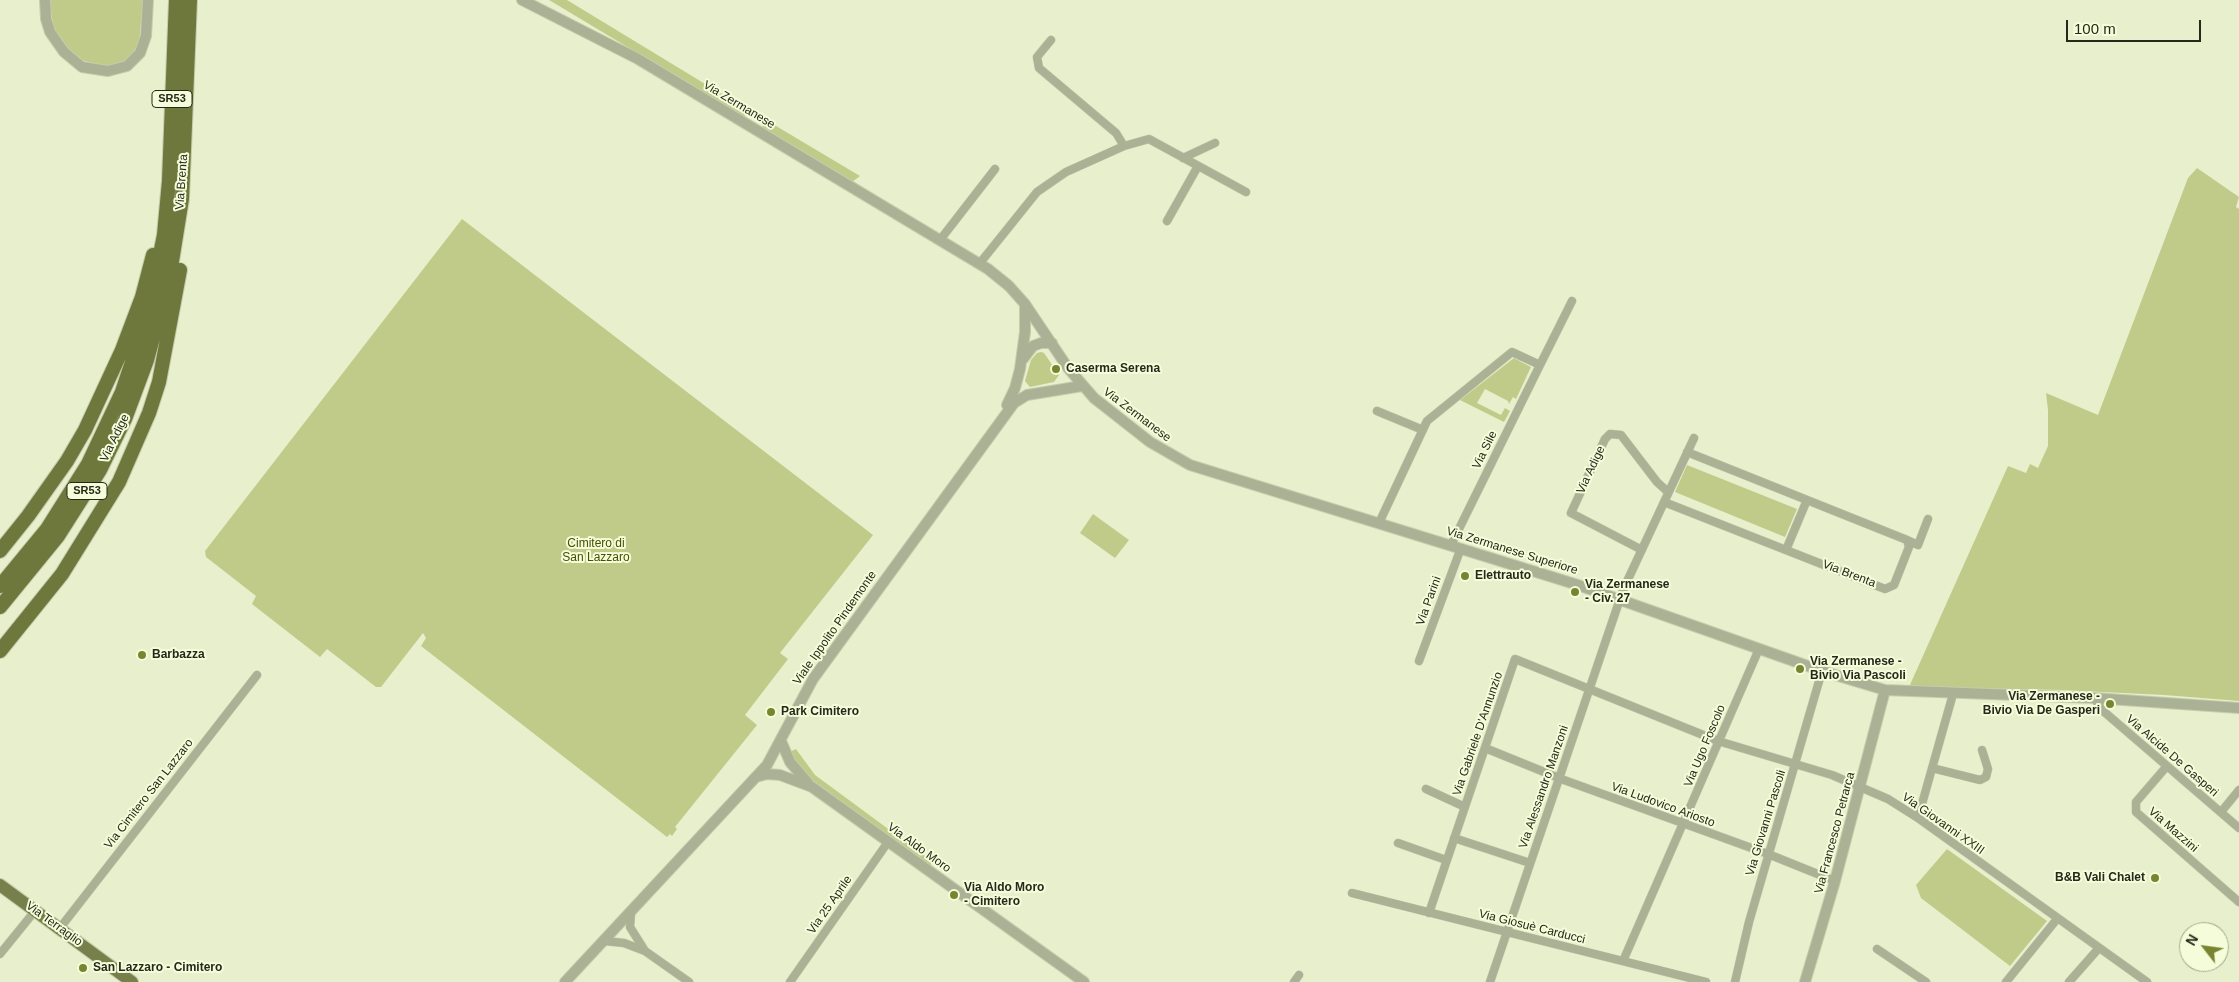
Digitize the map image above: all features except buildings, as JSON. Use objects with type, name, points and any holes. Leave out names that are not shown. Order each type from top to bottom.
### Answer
[{"type":"highway","name":"Via Brenta","points":[[141,357],[157,277],[168,199],[176,0]]},
{"type":"highway","name":"Via Brenta","points":[[141,357],[169,280],[182,199],[190,0]]},
{"type":"highway","points":[[0,551],[28,516],[66,461],[98,403],[122,350],[142,297],[168,199]]},
{"type":"highway","points":[[0,651],[62,574],[119,482],[136,446],[159,382],[177,292],[183,238],[182,199]]},
{"type":"highway","name":"Via Adige","points":[[0,586],[47,529],[88,464],[141,357]]},
{"type":"highway","name":"Via Adige","points":[[0,607],[58,536],[95,478],[114,444],[141,357]]},
{"type":"main road","name":"Via Terraglio","points":[[0,885],[132,982]]},
{"type":"main road","name":"Via Terraglio","points":[[0,896],[123,982]]},
{"type":"street","points":[[45,0],[46,19],[50,32],[64,52],[82,66],[108,72],[127,66],[140,53],[146,36],[148,0]]},
{"type":"street","name":"Via Zermanese","points":[[522,0],[638,59],[980,263],[1003,280],[1025,304],[1082,386],[1109,411],[1150,442],[1190,464]]},
{"type":"street","points":[[1051,40],[1037,57],[1039,68],[1116,133],[1124,146]]},
{"type":"street","points":[[980,263],[1038,192],[1066,172],[1124,146],[1149,139],[1246,192]]},
{"type":"street","points":[[1184,158],[1215,143]]},
{"type":"street","points":[[1167,220],[1198,166]]},
{"type":"street","points":[[940,240],[994,169]]},
{"type":"street","name":"Via Sile","points":[[1456,547],[1540,365],[1572,301]]},
{"type":"street","name":"Viale Ippolito Pindemonte","points":[[1000,420],[1015,388],[1021,362],[1025,332],[1025,304]]},
{"type":"street","points":[[1021,362],[1033,346],[1041,343],[1052,343]]},
{"type":"street","points":[[1379,523],[1427,420],[1512,352],[1540,365]]},
{"type":"street","name":"Viale Ippolito Pindemonte","points":[[568,981],[771,760],[799,703],[813,680],[1014,402],[1022,396],[1082,386]]},
{"type":"street","points":[[1377,411],[1423,430]]},
{"type":"street","name":"Via Adige","points":[[1642,550],[1571,513],[1605,439],[1610,434],[1621,435],[1657,482],[1668,492]]},
{"type":"street","points":[[1621,599],[1694,438]]},
{"type":"street","points":[[1687,452],[1918,545],[1928,519]]},
{"type":"street","name":"Via Zermanese Superiore","points":[[1190,464],[1621,599],[1822,671],[1885,690],[2094,698],[2239,708]]},
{"type":"street","points":[[1786,550],[1807,500]]},
{"type":"street","name":"Via Brenta","points":[[1664,502],[1885,589],[1894,585],[1908,547],[1907,540]]},
{"type":"street","name":"Via Parini","points":[[1419,661],[1456,547]]},
{"type":"street","name":"Via Alessandro Manzoni","points":[[1490,982],[1558,778],[1621,599]]},
{"type":"street","name":"Via Ugo Foscolo","points":[[1623,961],[1759,649]]},
{"type":"street","name":"Via Gabriele D'Annunzio","points":[[1428,913],[1515,659],[1591,688]]},
{"type":"street","name":"Via Giovanni Pascoli","points":[[1735,982],[1768,854],[1822,671]]},
{"type":"street","name":"Via Cimitero San Lazzaro","points":[[60,928],[256,675]]},
{"type":"street","name":"Via Giovanni XXIII","points":[[1591,688],[1718,741],[1796,763],[1861,786],[1918,818],[2146,982]]},
{"type":"street","name":"Via Francesco Petrarca","points":[[1805,982],[1835,881],[1885,690]]},
{"type":"street","points":[[1918,818],[1953,694]]},
{"type":"street","name":"Via Alcide De Gasperi","points":[[2094,698],[2102,710],[2239,828]]},
{"type":"street","points":[[781,741],[790,762],[812,787]]},
{"type":"street","name":"Via Ludovico Ariosto","points":[[1485,748],[1558,778],[1768,854],[1835,881]]},
{"type":"street","points":[[1932,768],[1980,780],[1986,777],[1988,769],[1982,750]]},
{"type":"street","points":[[780,775],[772,769],[771,760],[783,758],[790,762]]},
{"type":"street","name":"Via Mazzini","points":[[2167,766],[2136,802],[2136,812],[2239,902]]},
{"type":"street","points":[[756,777],[767,774],[780,775],[812,787]]},
{"type":"street","name":"Via Aldo Moro","points":[[812,787],[1084,982]]},
{"type":"street","name":"Via Gabriele D'Annunzio","points":[[1426,789],[1465,807]]},
{"type":"street","points":[[2221,812],[2239,790]]},
{"type":"street","points":[[1454,838],[1530,863]]},
{"type":"street","name":"Via 25 Aprile","points":[[790,982],[888,842]]},
{"type":"street","points":[[1398,843],[1446,860]]},
{"type":"street","name":"Via Giosuè Carducci","points":[[1352,893],[1706,982]]},
{"type":"street","points":[[631,913],[630,927],[645,951]]},
{"type":"street","points":[[0,954],[30,918]]},
{"type":"street","points":[[2006,982],[2057,919]]},
{"type":"street","points":[[604,941],[624,943],[645,951],[689,982]]},
{"type":"street","points":[[2069,982],[2099,948]]},
{"type":"street","points":[[1877,949],[1926,982]]},
{"type":"street","points":[[1294,982],[1299,975]]},
{"type":"green space","points":[[49,0],[143,0],[139,44],[130,57],[117,65],[108,66],[84,61],[67,49],[54,30]]},
{"type":"green space","points":[[549,0],[567,0],[748,110],[744,117]]},
{"type":"green space","points":[[766,120],[860,176],[852,182],[762,127]]},
{"type":"green space","points":[[2197,168],[2239,197],[2236,207],[2239,209],[2239,701],[2060,690],[1909,687],[2008,466],[2026,473],[2030,464],[2038,468],[2048,446],[2046,393],[2098,415],[2188,178]]},
{"type":"green space","name":"Cimitero di San Lazzaro","points":[[462,219],[873,535],[780,653],[788,659],[745,715],[757,725],[675,827],[677,829],[672,836],[670,834],[667,837],[421,646],[426,638],[423,633],[381,687],[376,687],[327,649],[320,657],[252,604],[256,596],[206,557],[205,551]]},
{"type":"green space","points":[[1037,353],[1044,353],[1059,375],[1054,382],[1030,387],[1025,381],[1031,360]]},
{"type":"green space","points":[[1514,358],[1531,367],[1516,399],[1513,397],[1509,404],[1508,401],[1485,389],[1477,403],[1501,415],[1505,408],[1510,411],[1504,422],[1460,400]]},
{"type":"green space","points":[[1687,465],[1797,509],[1785,537],[1675,492]]},
{"type":"green space","points":[[1093,514],[1129,540],[1115,558],[1080,533]]},
{"type":"green space","points":[[796,749],[815,775],[933,862],[930,866],[812,782],[787,753]]},
{"type":"green space","points":[[1947,849],[2047,921],[2010,966],[1921,898],[1916,885]]},
{"type":"place","name":"Caserma Serena","points":[[1056,369]]},
{"type":"place","name":"Elettrauto","points":[[1465,576]]},
{"type":"place","name":"Via Zermanese - Civ. 27","points":[[1575,592]]},
{"type":"place","name":"Barbazza","points":[[142,655]]},
{"type":"place","name":"Via Zermanese - Bivio Via Pascoli","points":[[1800,669]]},
{"type":"place","name":"Via Zermanese - Bivio Via De Gasperi","points":[[2110,704]]},
{"type":"place","name":"Park Cimitero","points":[[771,712]]},
{"type":"place","name":"B&B Vali Chalet","points":[[2155,878]]},
{"type":"place","name":"Via Aldo Moro - Cimitero","points":[[954,895]]},
{"type":"place","name":"San Lazzaro - Cimitero","points":[[83,968]]}]
